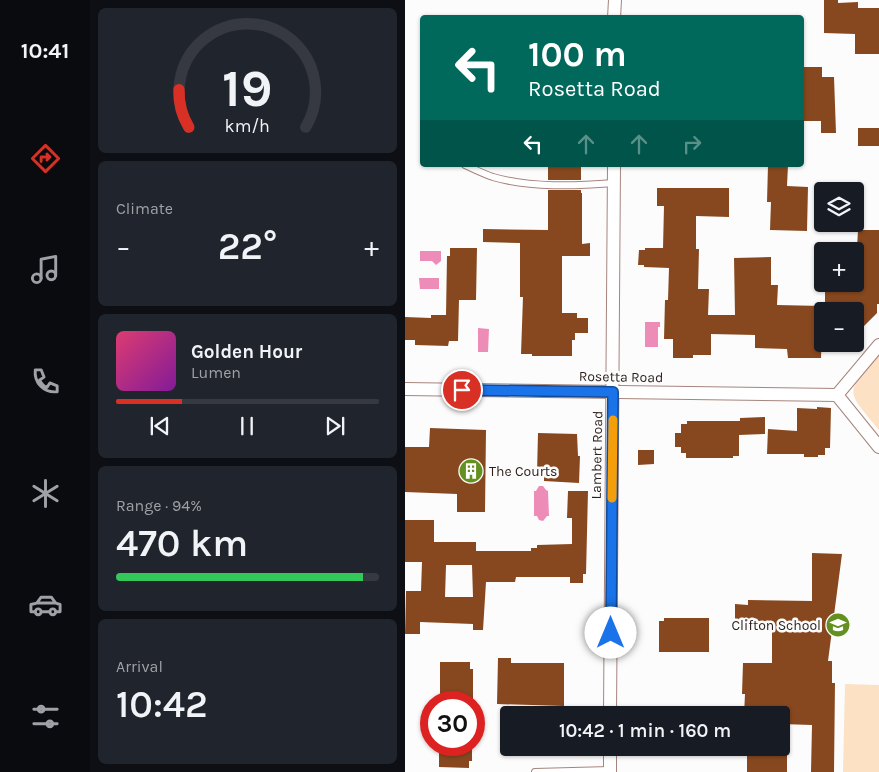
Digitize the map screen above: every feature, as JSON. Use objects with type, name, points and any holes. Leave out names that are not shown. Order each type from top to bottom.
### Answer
[{"type":"street","points":[[615,0],[615,15]]},
{"type":"street","name":"Lambert Road","points":[[610,706],[614,167]]},
{"type":"street","points":[[879,345],[837,395],[879,447]]},
{"type":"street","name":"Rosetta Road","points":[[405,389],[837,395]]},
{"type":"street","points":[[610,756],[610,771]]},
{"type":"lane","points":[[470,167],[494,177],[521,182],[565,186],[614,183]]},
{"type":"lane","points":[[535,772],[610,771]]},
{"type":"shaded area","points":[[420,251],[441,251],[441,261],[436,265],[432,261],[420,261]]},
{"type":"shaded area","points":[[419,278],[439,278],[439,289],[420,289]]},
{"type":"shaded area","points":[[645,322],[660,322],[660,327],[658,327],[658,347],[645,347]]},
{"type":"shaded area","points":[[478,328],[489,329],[488,352],[478,352]]},
{"type":"shaded area","points":[[879,354],[879,430],[860,407],[853,392],[860,377]]},
{"type":"shaded area","points":[[539,486],[543,486],[548,491],[549,516],[543,521],[534,516],[534,491]]},
{"type":"shaded area","points":[[845,684],[879,685],[879,772],[843,772]]},
{"type":"building","points":[[824,0],[838,0],[838,3],[858,2],[858,8],[879,8],[879,54],[855,54],[855,34],[824,33]]},
{"type":"building","points":[[804,67],[822,67],[822,77],[834,77],[836,133],[821,133],[821,121],[804,121]]},
{"type":"building","points":[[858,128],[879,128],[879,146],[858,146]]},
{"type":"building","points":[[548,167],[581,167],[581,180],[548,180]]},
{"type":"building","points":[[768,167],[788,167],[787,186],[808,187],[807,231],[770,230],[771,202],[767,202]]},
{"type":"building","points":[[657,188],[729,188],[729,217],[696,216],[696,249],[699,249],[698,289],[709,289],[708,315],[735,315],[734,258],[771,257],[771,285],[778,285],[777,305],[814,306],[814,352],[821,352],[821,358],[788,358],[787,349],[755,348],[755,335],[711,334],[711,355],[693,355],[693,358],[673,358],[673,339],[664,339],[665,300],[668,300],[669,268],[638,265],[639,250],[663,248],[664,206],[657,206]]},
{"type":"building","points":[[548,190],[581,190],[582,244],[590,243],[590,256],[562,256],[562,313],[577,313],[577,318],[588,318],[588,333],[575,333],[575,340],[572,340],[572,356],[532,356],[532,354],[521,354],[523,297],[520,297],[520,243],[483,242],[483,229],[548,230]]},
{"type":"building","points":[[879,230],[879,304],[877,304],[877,313],[864,326],[864,302],[825,302],[825,292],[864,292],[864,242],[857,242],[858,232]]},
{"type":"building","points":[[450,248],[477,248],[476,300],[459,300],[458,341],[449,341],[448,346],[415,345],[415,340],[405,340],[405,317],[431,318],[431,315],[446,315],[447,256],[450,256]]},
{"type":"building","points":[[817,407],[831,408],[830,448],[825,448],[825,455],[804,457],[804,454],[767,454],[768,429],[797,431],[797,408],[817,409]]},
{"type":"building","points":[[765,417],[765,434],[739,435],[739,456],[733,456],[733,458],[686,458],[686,453],[681,453],[681,447],[675,447],[675,433],[681,433],[681,424],[687,424],[687,421],[740,421],[740,418]]},
{"type":"building","points":[[430,428],[486,430],[485,512],[457,512],[457,494],[405,492],[405,447],[429,447]]},
{"type":"building","points":[[538,433],[577,434],[578,456],[580,456],[579,483],[544,481],[544,473],[537,473]]},
{"type":"building","points":[[638,450],[654,450],[654,464],[638,465]]},
{"type":"building","points":[[568,491],[588,491],[586,574],[583,574],[583,583],[570,583],[570,577],[516,577],[515,582],[486,582],[483,630],[473,630],[473,624],[420,622],[420,634],[405,634],[406,591],[421,591],[422,562],[405,562],[405,520],[434,520],[434,542],[476,542],[476,551],[531,551],[531,548],[537,548],[537,545],[572,544],[572,518],[567,518]],"holes":[[[446,565],[472,565],[473,597],[445,597]]]},
{"type":"building","points":[[812,553],[842,554],[828,661],[832,661],[832,683],[835,683],[834,772],[811,772],[812,725],[790,724],[790,706],[744,706],[745,694],[742,694],[743,663],[772,663],[772,625],[735,624],[735,604],[748,605],[748,600],[812,601]]},
{"type":"building","points":[[664,618],[709,618],[709,652],[659,652],[659,621],[664,621]]},
{"type":"building","points":[[498,658],[511,658],[511,663],[564,663],[564,706],[497,704]]},
{"type":"building","points":[[440,662],[470,662],[470,669],[473,669],[473,691],[440,691]]},
{"type":"building","points":[[439,756],[472,756],[472,761],[469,761],[469,768],[439,767]]},
{"type":"building","points":[[747,756],[787,756],[787,772],[747,772]]},
{"type":"slow traffic","points":[[612,498],[613,420]]},
{"type":"place","name":"The Courts","points":[[471,471]]},
{"type":"place","name":"Clifton School","points":[[838,625]]},
{"type":"route","points":[[462,390],[613,392],[611,633]]}]
